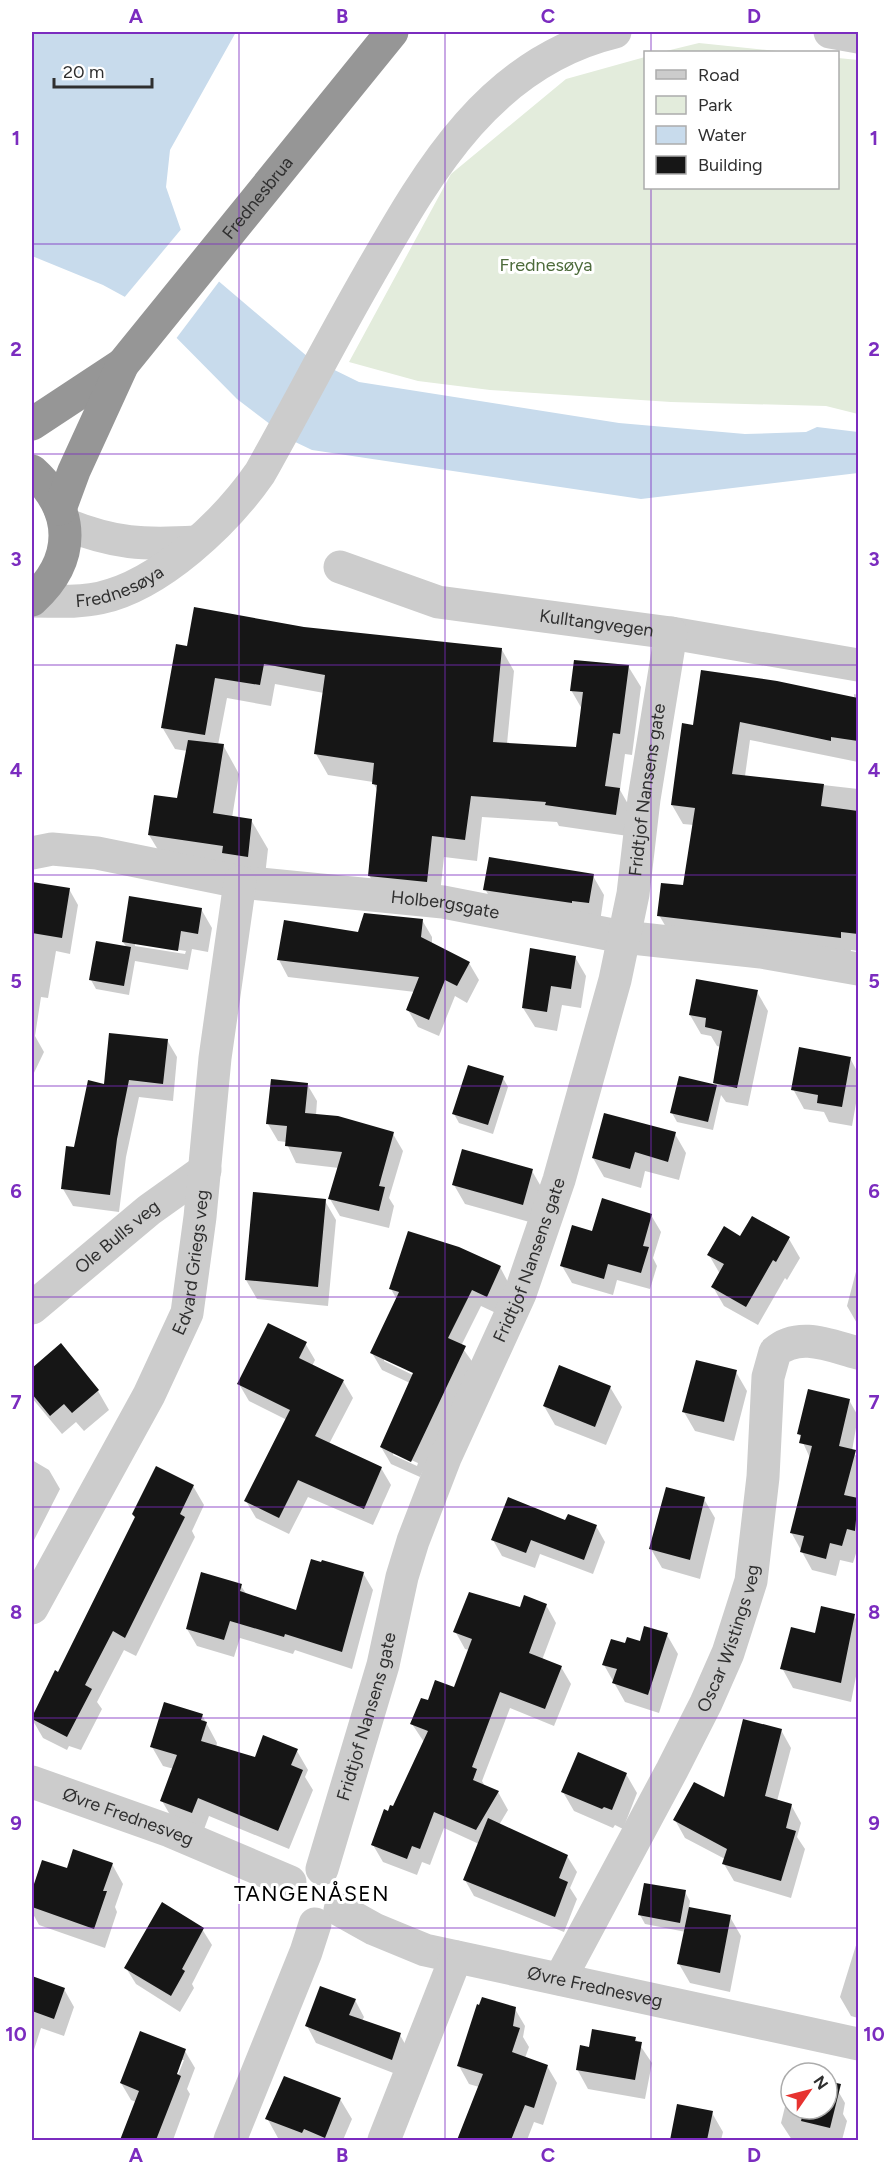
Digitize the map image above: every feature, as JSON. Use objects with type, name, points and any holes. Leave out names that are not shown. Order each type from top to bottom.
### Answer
[{"type":"highway","name":"Frednesbrua","points":[[123,364],[392,32]]},
{"type":"highway","points":[[32,424],[123,364]]},
{"type":"highway","points":[[62,517],[74,471],[123,364]]},
{"type":"highway","points":[[32,471],[49,487],[62,517],[65,546],[58,567],[47,586],[32,601]]},
{"type":"street","name":"Frednesøya","points":[[32,601],[70,602],[101,598],[126,589],[150,577],[196,542],[241,500],[266,463],[420,185],[453,140],[496,95],[549,55],[615,32]]},
{"type":"street","points":[[830,32],[858,37]]},
{"type":"street","name":"Frednesøya","points":[[62,517],[99,538],[133,544],[196,542]]},
{"type":"street","name":"Kulltangvegen","points":[[340,567],[438,602],[671,633],[858,665]]},
{"type":"street","name":"Fridtjof Nansens gate","points":[[322,1869],[383,1665],[402,1577],[413,1541],[445,1458],[520,1294],[539,1245],[615,980],[633,894],[644,798],[671,633]]},
{"type":"street","name":"Holbergsgate","points":[[32,853],[52,849],[97,853],[240,882],[443,903],[623,937],[761,952],[858,969]]},
{"type":"street","name":"Edvard Griegs veg","points":[[32,1608],[149,1395],[187,1313],[205,1170],[215,1058],[240,882]]},
{"type":"street","name":"Ole Bulls veg","points":[[32,1308],[149,1210],[205,1170]]},
{"type":"street","name":"Oscar Wistings veg","points":[[560,1979],[672,1770],[728,1653],[751,1581],[763,1477],[768,1377],[775,1352],[791,1342],[802,1340],[858,1353]]},
{"type":"street","name":"Øvre Frednesveg","points":[[32,1782],[170,1831],[290,1882]]},
{"type":"street","points":[[230,2140],[327,1917],[343,1898],[341,1885],[333,1875],[322,1869],[310,1868],[298,1873],[290,1882],[286,1896],[290,1910],[300,1921],[327,1917]]},
{"type":"street","name":"Øvre Frednesveg","points":[[327,1917],[456,1956],[858,2044]]},
{"type":"street","points":[[384,2140],[456,1956]]},
{"type":"green space","points":[[699,43],[777,51],[666,51]]},
{"type":"green space","name":"Frednesøya","points":[[644,57],[644,189],[839,189],[839,58],[858,60],[858,414],[826,406],[671,402],[490,390],[418,381],[349,362],[451,174],[566,79]]},
{"type":"water","points":[[32,32],[236,32],[170,150],[166,187],[183,236],[209,273],[308,357],[359,382],[619,423],[745,434],[806,432],[817,427],[858,432],[858,473],[641,499],[312,450],[291,440],[237,399],[149,310],[103,285],[32,256]]},
{"type":"pier","points":[[183,227],[212,271],[221,279],[175,340],[147,313],[123,299]]},
{"type":"building","points":[[194,607],[304,627],[502,648],[493,742],[576,747],[583,692],[570,691],[574,660],[629,665],[620,734],[613,733],[605,786],[620,788],[616,815],[545,805],[546,802],[471,796],[465,840],[432,836],[427,882],[368,876],[377,785],[372,784],[374,763],[314,754],[325,675],[264,664],[260,685],[215,678],[205,735],[161,728],[176,644],[187,646]]},
{"type":"building","points":[[701,670],[777,681],[858,698],[858,741],[831,737],[831,741],[740,722],[732,774],[824,784],[821,806],[858,811],[858,934],[841,932],[841,938],[657,916],[661,883],[683,885],[695,808],[671,805],[682,723],[693,725]]},
{"type":"building","points":[[188,740],[224,744],[213,813],[252,819],[248,857],[222,853],[223,846],[148,835],[154,795],[177,798]]},
{"type":"building","points":[[489,857],[594,874],[589,903],[572,901],[572,903],[483,890]]},
{"type":"building","points":[[32,882],[70,888],[62,938],[32,933]]},
{"type":"building","points":[[129,896],[202,908],[198,934],[181,931],[178,951],[122,942]]},
{"type":"building","points":[[364,913],[423,919],[421,937],[470,962],[457,986],[445,980],[429,1020],[406,1010],[419,977],[277,960],[284,920],[358,932]]},
{"type":"building","points":[[96,941],[131,947],[124,986],[89,980]]},
{"type":"building","points":[[530,948],[576,956],[571,989],[551,986],[547,1012],[522,1008]]},
{"type":"building","points":[[696,979],[758,990],[737,1088],[713,1083],[722,1031],[705,1027],[706,1018],[689,1015]]},
{"type":"building","points":[[109,1033],[168,1039],[163,1084],[129,1080],[117,1139],[110,1195],[61,1189],[66,1146],[74,1147],[88,1080],[104,1084]]},
{"type":"building","points":[[799,1047],[851,1057],[842,1107],[817,1103],[818,1095],[791,1090]]},
{"type":"building","points":[[468,1065],[504,1076],[488,1125],[452,1114]]},
{"type":"building","points":[[679,1076],[717,1085],[708,1122],[670,1113]]},
{"type":"building","points":[[271,1079],[308,1083],[305,1113],[338,1116],[394,1132],[379,1186],[385,1187],[379,1211],[328,1199],[342,1152],[285,1146],[287,1126],[266,1124]]},
{"type":"building","points":[[604,1113],[676,1132],[668,1162],[635,1152],[630,1169],[592,1158]]},
{"type":"building","points":[[462,1149],[533,1169],[523,1205],[452,1185]]},
{"type":"building","points":[[253,1192],[326,1199],[318,1287],[245,1280]]},
{"type":"building","points":[[602,1198],[652,1214],[643,1246],[649,1247],[641,1273],[608,1264],[604,1279],[560,1266],[572,1225],[592,1231]]},
{"type":"building","points":[[752,1216],[790,1237],[776,1262],[773,1260],[746,1307],[711,1287],[724,1264],[707,1255],[724,1226],[740,1236]]},
{"type":"building","points":[[408,1231],[459,1247],[501,1266],[487,1297],[472,1290],[448,1338],[466,1346],[411,1462],[380,1447],[413,1373],[370,1353],[399,1292],[389,1289]]},
{"type":"building","points":[[268,1323],[307,1342],[299,1358],[344,1380],[315,1436],[382,1467],[364,1509],[298,1480],[279,1518],[244,1501],[290,1410],[237,1384]]},
{"type":"building","points":[[61,1343],[99,1390],[72,1413],[64,1404],[50,1416],[32,1394],[32,1368]]},
{"type":"building","points":[[696,1360],[737,1370],[724,1422],[682,1412]]},
{"type":"building","points":[[559,1365],[611,1386],[595,1427],[543,1406]]},
{"type":"building","points":[[808,1389],[850,1399],[839,1446],[856,1450],[844,1495],[858,1498],[855,1531],[847,1529],[842,1546],[830,1543],[826,1559],[800,1552],[804,1536],[790,1533],[812,1446],[799,1443],[801,1435],[797,1434]]},
{"type":"building","points":[[156,1466],[194,1485],[180,1514],[185,1517],[125,1638],[113,1631],[85,1685],[92,1689],[67,1737],[32,1717],[55,1670],[58,1672],[135,1517],[132,1514]]},
{"type":"building","points":[[666,1487],[705,1497],[690,1560],[649,1549]]},
{"type":"building","points":[[508,1497],[565,1520],[568,1514],[597,1525],[584,1560],[531,1540],[526,1553],[491,1540]]},
{"type":"building","points":[[311,1559],[364,1572],[342,1652],[285,1634],[284,1637],[230,1621],[224,1640],[186,1629],[201,1572],[242,1584],[240,1591],[296,1610]]},
{"type":"building","points":[[469,1592],[520,1607],[524,1595],[547,1604],[529,1653],[562,1666],[545,1709],[500,1692],[472,1767],[477,1769],[473,1780],[499,1791],[476,1830],[434,1812],[420,1849],[412,1846],[407,1859],[371,1845],[384,1809],[388,1811],[390,1805],[393,1806],[428,1731],[410,1724],[421,1698],[428,1700],[435,1680],[454,1687],[472,1639],[453,1632]]},
{"type":"building","points":[[821,1606],[855,1614],[841,1683],[780,1669],[791,1627],[815,1633]]},
{"type":"building","points":[[644,1626],[668,1633],[648,1695],[612,1683],[617,1669],[602,1665],[611,1639],[625,1643],[627,1637],[640,1641]]},
{"type":"building","points":[[164,1702],[203,1714],[201,1720],[207,1722],[201,1741],[255,1757],[263,1735],[298,1749],[291,1765],[303,1770],[278,1831],[198,1798],[192,1813],[160,1801],[177,1755],[150,1747]]},
{"type":"building","points":[[743,1719],[782,1729],[765,1796],[792,1804],[786,1828],[796,1831],[781,1881],[722,1864],[727,1849],[673,1820],[694,1782],[724,1797]]},
{"type":"building","points":[[578,1752],[627,1773],[612,1810],[604,1807],[602,1809],[561,1792]]},
{"type":"building","points":[[488,1818],[568,1855],[559,1878],[568,1882],[555,1917],[463,1880]]},
{"type":"building","points":[[73,1849],[113,1863],[103,1891],[107,1891],[94,1929],[32,1907],[32,1890],[42,1860],[67,1868]]},
{"type":"building","points":[[644,1883],[686,1890],[680,1923],[638,1915]]},
{"type":"building","points":[[162,1902],[204,1928],[182,1969],[185,1971],[171,1996],[124,1968]]},
{"type":"building","points":[[689,1907],[731,1915],[720,1973],[677,1964]]},
{"type":"building","points":[[32,1976],[65,1988],[54,2019],[32,2011]]},
{"type":"building","points":[[320,1986],[356,1999],[349,2015],[401,2033],[392,2060],[305,2026]]},
{"type":"building","points":[[482,1997],[516,2007],[513,2026],[520,2028],[512,2052],[548,2065],[534,2108],[525,2105],[511,2140],[457,2140],[483,2074],[457,2066],[477,2004],[479,2005]]},
{"type":"building","points":[[592,2029],[636,2037],[635,2041],[642,2042],[635,2080],[576,2070],[580,2045],[589,2047]]},
{"type":"building","points":[[140,2031],[186,2049],[177,2074],[181,2076],[156,2140],[120,2140],[139,2091],[120,2083]]},
{"type":"building","points":[[284,2076],[341,2098],[325,2138],[304,2129],[302,2133],[265,2119]]},
{"type":"building","points":[[677,2104],[713,2111],[707,2140],[670,2140]]},
{"type":"building","points":[[801,2121],[832,2121],[830,2128]]},
{"type":"district","name":"TANGENÅSEN","points":[[312,1894]]}]
